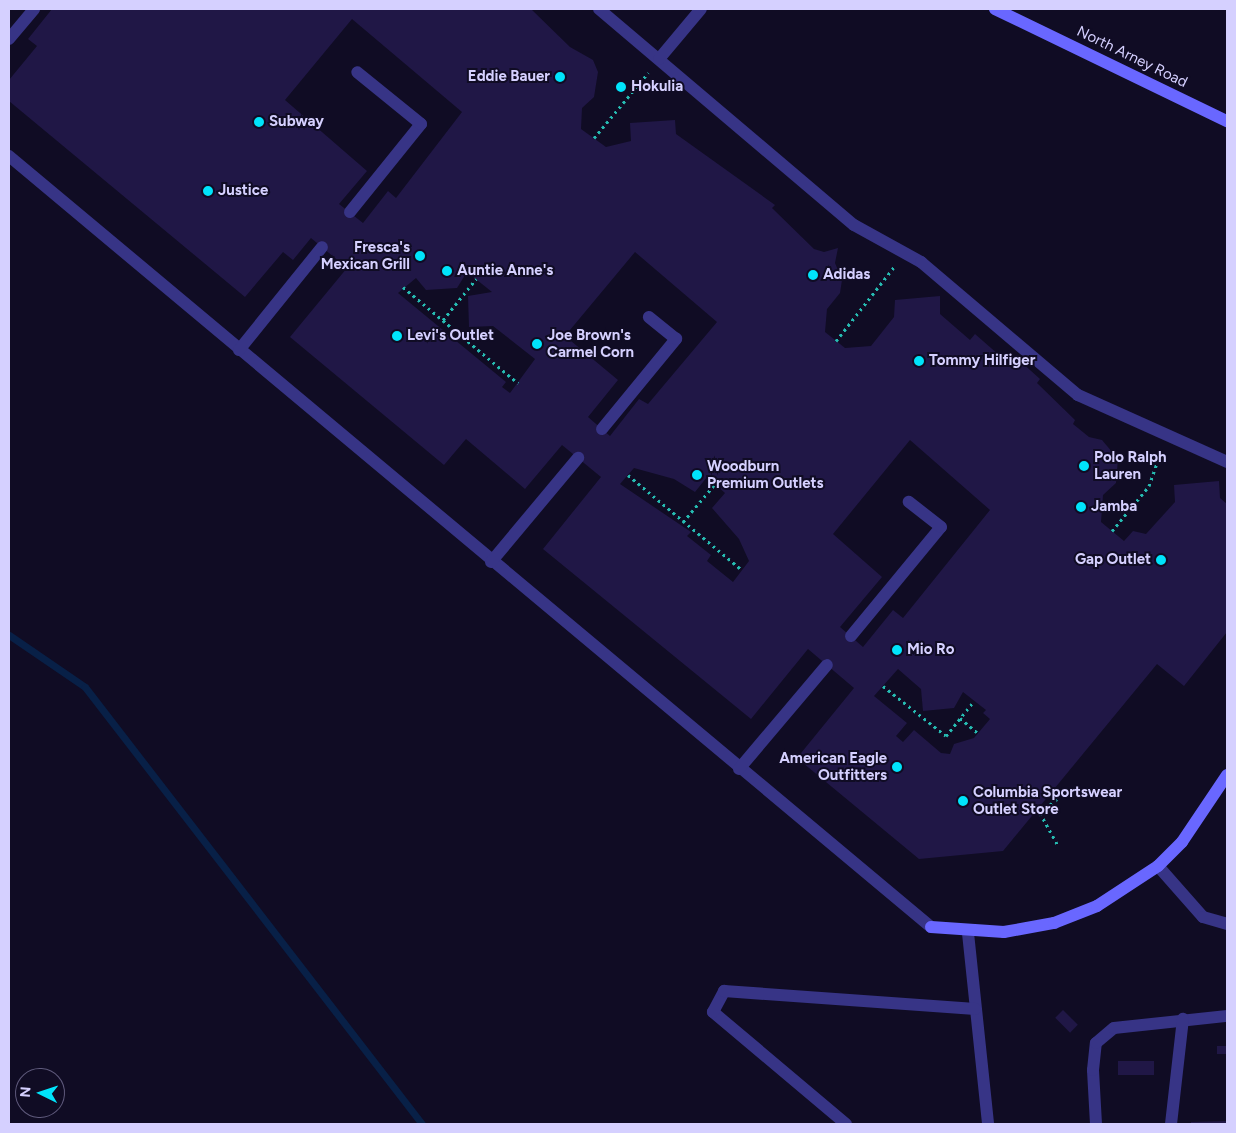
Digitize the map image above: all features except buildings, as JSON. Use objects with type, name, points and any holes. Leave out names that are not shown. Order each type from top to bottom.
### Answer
[{"type":"street","name":"North Arney Road","points":[[995,9],[1227,121]]},
{"type":"street","points":[[931,927],[968,933],[1004,932],[1054,923],[1132,887],[1158,866],[1182,842],[1227,775]]},
{"type":"lane","points":[[9,39],[34,9]]},
{"type":"lane","points":[[598,9],[854,224],[921,262],[1087,402],[1227,462]]},
{"type":"lane","points":[[659,59],[701,9]]},
{"type":"lane","points":[[350,212],[421,124],[357,72]]},
{"type":"lane","points":[[9,156],[491,562],[931,927]]},
{"type":"lane","points":[[240,350],[322,247]]},
{"type":"lane","points":[[602,429],[676,339],[649,317]]},
{"type":"lane","points":[[491,562],[578,458]]},
{"type":"lane","points":[[851,636],[941,527],[909,502]]},
{"type":"lane","points":[[739,769],[827,665]]},
{"type":"lane","points":[[1158,866],[1203,917],[1227,924]]},
{"type":"lane","points":[[968,933],[988,1124]]},
{"type":"lane","points":[[846,1124],[713,1012],[724,991],[975,1009]]},
{"type":"lane","points":[[1096,1124],[1092,1070],[1096,1043],[1114,1028],[1183,1019],[1227,1016]]},
{"type":"lane","points":[[1171,1124],[1183,1019]]},
{"type":"path","points":[[594,138],[659,59]]},
{"type":"path","points":[[836,341],[892,273],[898,248]]},
{"type":"path","points":[[443,320],[476,280]]},
{"type":"path","points":[[404,286],[518,383]]},
{"type":"path","points":[[1112,531],[1149,486],[1166,436]]},
{"type":"path","points":[[628,476],[742,570]]},
{"type":"path","points":[[684,522],[715,484]]},
{"type":"path","points":[[883,686],[946,736],[974,701]]},
{"type":"path","points":[[960,718],[978,733]]},
{"type":"path","points":[[1051,793],[1057,799],[1040,813],[1058,846]]},
{"type":"waterway","points":[[9,635],[85,687],[422,1124]]},
{"type":"place","name":"Eddie Bauer","points":[[560,77]]},
{"type":"place","name":"Hokulia","points":[[621,87]]},
{"type":"place","name":"Subway","points":[[259,122]]},
{"type":"place","name":"Justice","points":[[208,191]]},
{"type":"place","name":"Fresca's Mexican Grill","points":[[420,256]]},
{"type":"place","name":"Auntie Anne's","points":[[447,271]]},
{"type":"place","name":"Adidas","points":[[813,275]]},
{"type":"place","name":"Levi's Outlet","points":[[397,336]]},
{"type":"place","name":"Joe Brown's Carmel Corn","points":[[537,344]]},
{"type":"place","name":"Tommy Hilfiger","points":[[919,361]]},
{"type":"place","name":"Polo Ralph Lauren","points":[[1084,466]]},
{"type":"place","name":"Woodburn Premium Outlets","points":[[697,475]]},
{"type":"place","name":"Jamba","points":[[1081,507]]},
{"type":"place","name":"Gap Outlet","points":[[1161,560]]},
{"type":"place","name":"Mio Ro","points":[[897,650]]},
{"type":"place","name":"American Eagle Outfitters","points":[[897,767]]},
{"type":"place","name":"Columbia Sportswear Outlet Store","points":[[963,801]]}]
